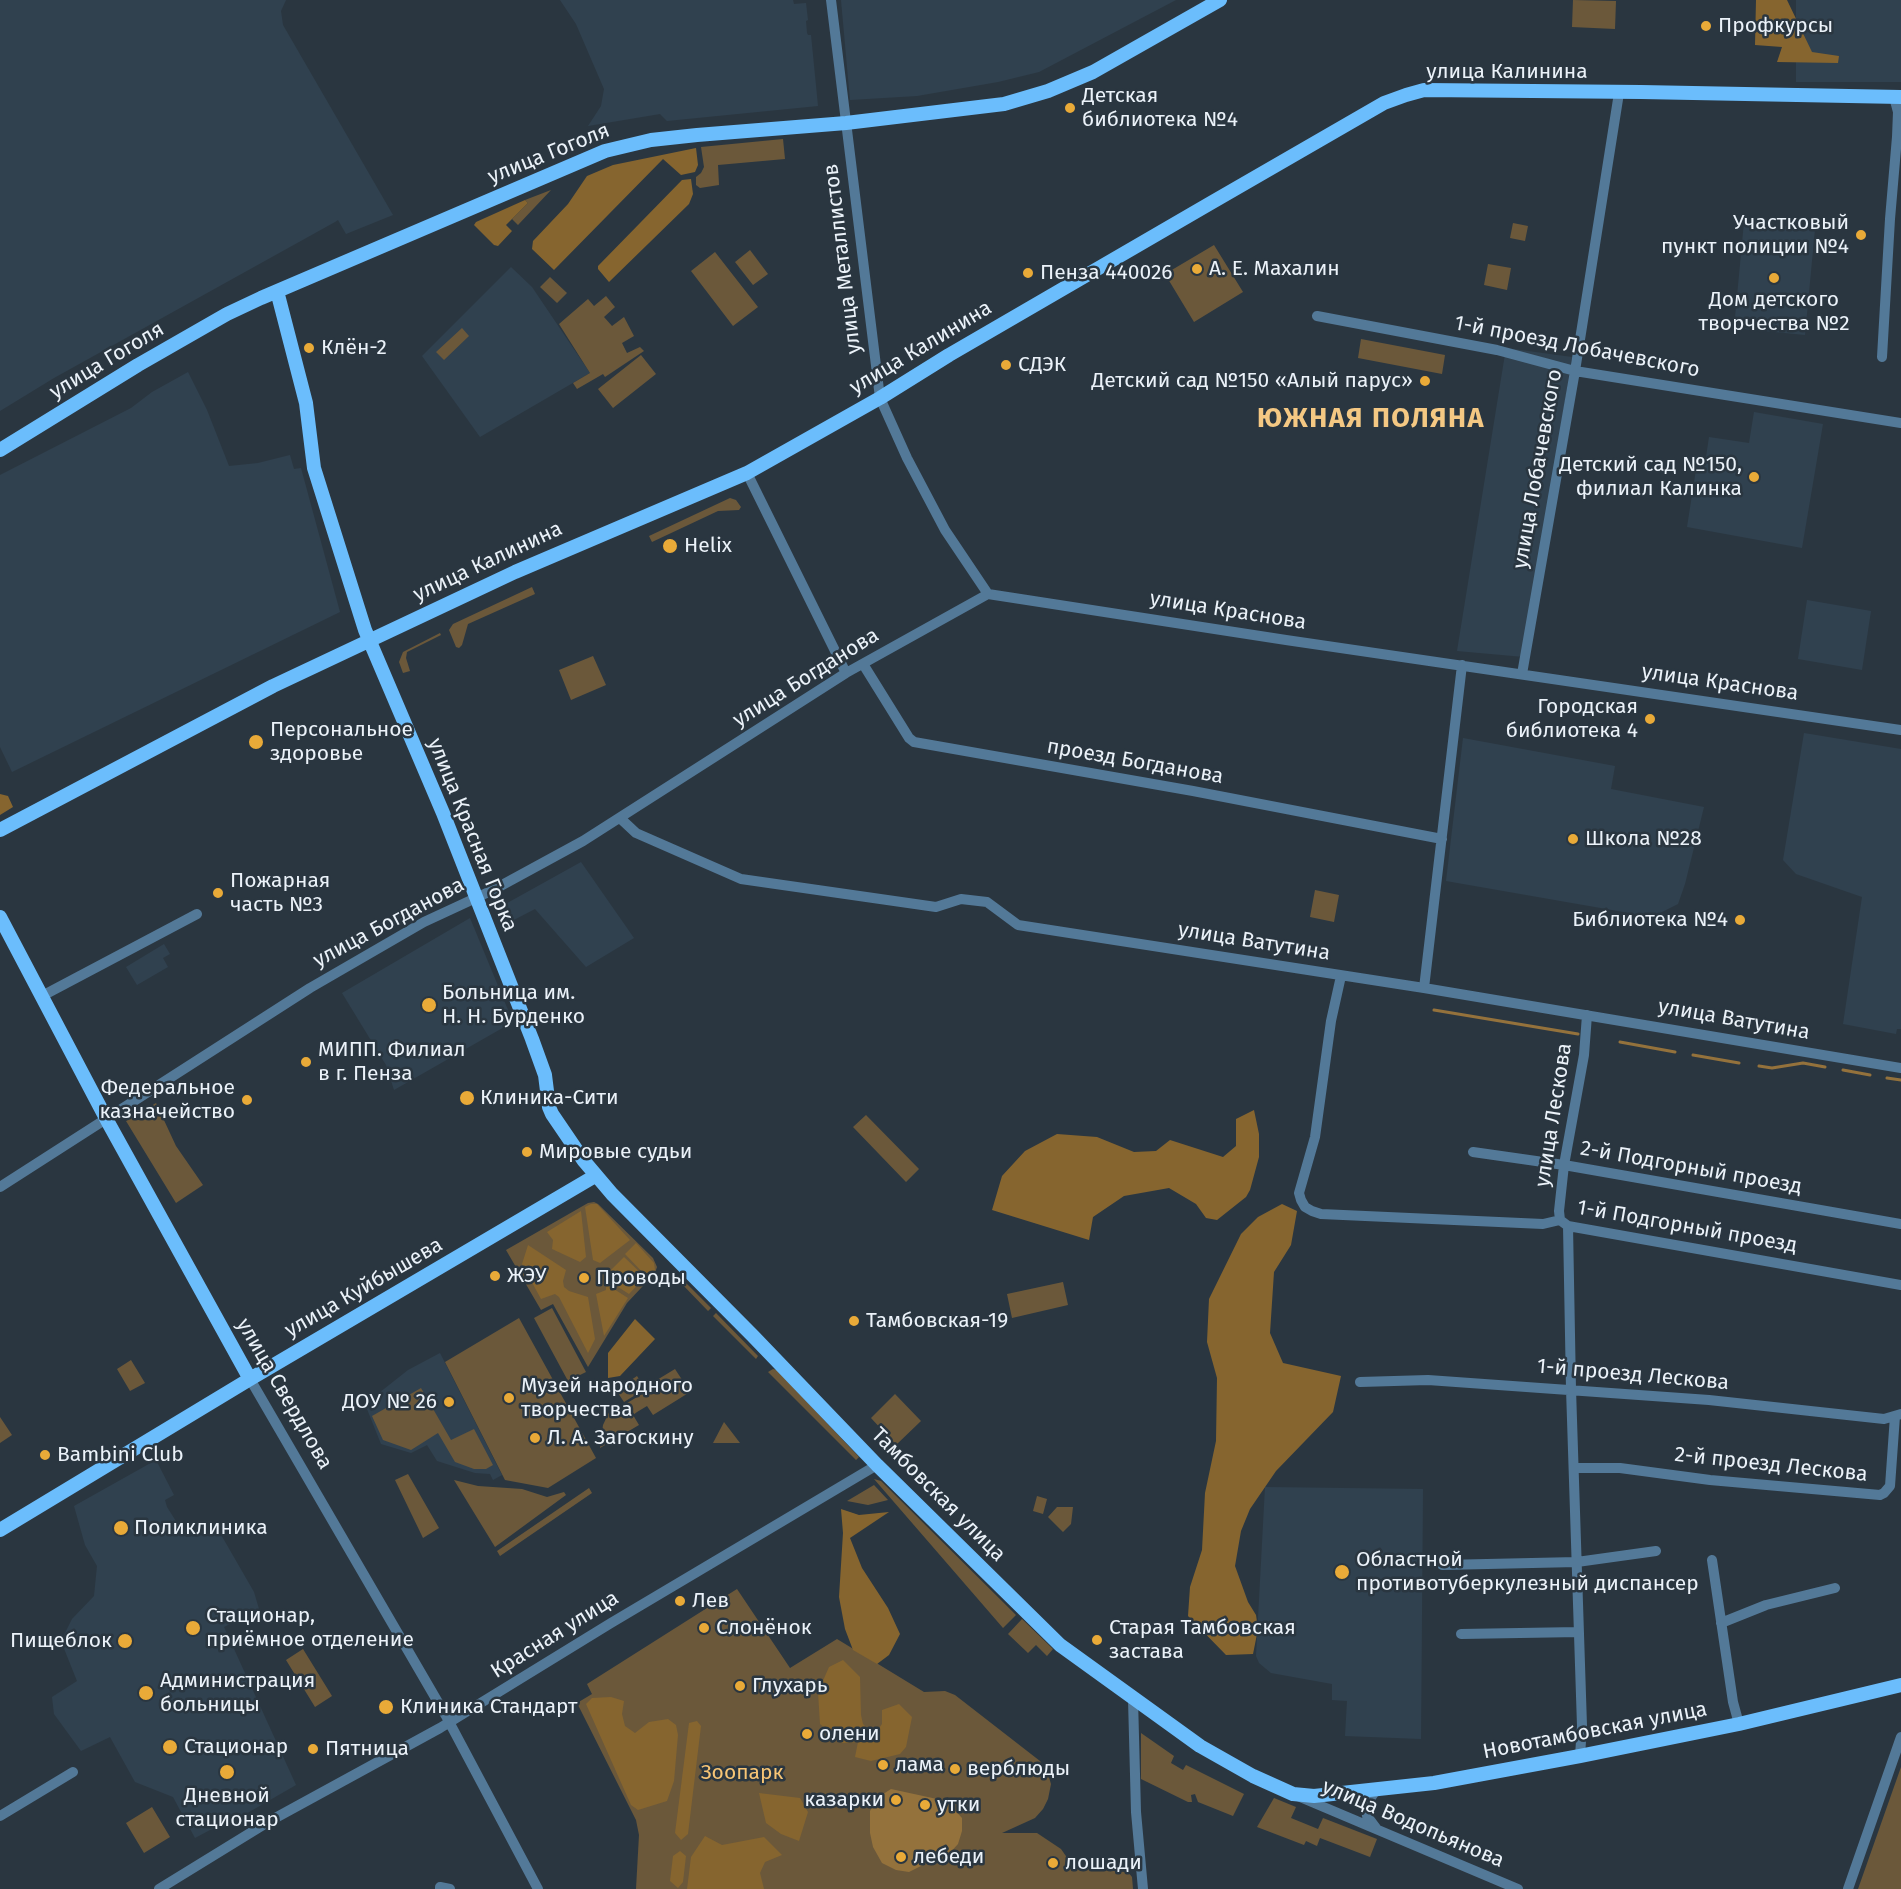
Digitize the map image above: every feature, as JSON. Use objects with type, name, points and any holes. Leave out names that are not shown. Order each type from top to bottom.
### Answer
[{"type":"main road","name":"улица Гоголя","points":[[0,450],[138,365],[227,314],[605,150],[651,140],[846,123],[1005,104],[1048,91],[1094,72],[1220,0]]},
{"type":"main road","name":"улица Калинина","points":[[0,830],[273,686],[551,556],[747,473],[1384,104],[1406,95],[1425,90],[1898,97]]},
{"type":"main road","name":"улица Красная Горка","points":[[277,291],[306,403],[314,468],[369,641],[443,813],[546,1075],[551,1112],[595,1176]]},
{"type":"main road","name":"улица Свердлова","points":[[0,917],[106,1119],[250,1378]]},
{"type":"main road","name":"улица Куйбышева","points":[[0,1530],[250,1378],[595,1176]]},
{"type":"main road","name":"Тамбовская улица","points":[[595,1176],[877,1465],[1059,1645],[1200,1746],[1253,1776],[1293,1794]]},
{"type":"main road","name":"Новотамбовская улица","points":[[1293,1794],[1335,1795],[1434,1783],[1738,1724],[1901,1685]]},
{"type":"street","name":"улица Металлистов","points":[[831,0],[880,398],[907,458],[945,530],[988,594]]},
{"type":"street","name":"улица Лобачевского","points":[[1522,674],[1575,371],[1618,93]]},
{"type":"street","points":[[1882,357],[1898,97]]},
{"type":"street","name":"1-й проезд Лобачевского","points":[[1317,316],[1497,350],[1575,371],[1901,423]]},
{"type":"street","points":[[747,473],[846,673]]},
{"type":"street","name":"улица Краснова","points":[[988,594],[1901,730]]},
{"type":"street","name":"улица Богданова","points":[[0,1187],[310,988],[424,921],[476,898],[583,842],[846,673],[988,594]]},
{"type":"street","name":"проезд Богданова","points":[[863,664],[909,738],[914,742],[1193,791],[1442,839]]},
{"type":"street","points":[[1424,988],[1462,665]]},
{"type":"street","name":"улица Ватутина","points":[[621,819],[636,833],[741,879],[936,907],[961,899],[987,902],[1018,925],[1424,988],[1901,1068]]},
{"type":"street","points":[[42,996],[197,914]]},
{"type":"street","name":"1-й Подгорный проезд","points":[[1341,976],[1331,1021],[1315,1137],[1299,1193],[1305,1207],[1321,1214],[1564,1223],[1901,1285]]},
{"type":"street","name":"улица Лескова","points":[[1580,1756],[1582,1726],[1575,1468],[1564,1223],[1559,1211],[1564,1165],[1584,1055],[1587,1016]]},
{"type":"street","name":"2-й Подгорный проезд","points":[[1473,1152],[1564,1165],[1901,1224]]},
{"type":"street","name":"улица Свердлова","points":[[250,1378],[450,1723],[538,1889]]},
{"type":"street","name":"1-й проезд Лескова","points":[[1360,1382],[1428,1380],[1709,1400],[1884,1419],[1898,1415]]},
{"type":"street","name":"2-й проезд Лескова","points":[[1575,1468],[1620,1468],[1710,1480],[1880,1495],[1890,1486],[1898,1415]]},
{"type":"street","name":"Красная улица","points":[[159,1889],[275,1818],[450,1723],[611,1623],[877,1465]]},
{"type":"street","points":[[1442,1565],[1577,1563],[1656,1551]]},
{"type":"street","points":[[1712,1560],[1738,1724]]},
{"type":"street","points":[[1721,1623],[1766,1605],[1835,1588]]},
{"type":"street","points":[[1461,1634],[1579,1632]]},
{"type":"street","points":[[1133,1699],[1136,1812],[1143,1889]]},
{"type":"street","points":[[1848,1889],[1901,1737]]},
{"type":"street","points":[[0,1816],[74,1772]]},
{"type":"street","points":[[1376,1790],[1366,1808],[1367,1816],[1378,1830]]},
{"type":"street","name":"улица Водопьянова","points":[[1293,1794],[1518,1889]]},
{"type":"street","points":[[440,1889],[440,1887],[450,1889]]},
{"type":"shaded area","points":[[0,0],[286,0],[281,11],[283,25],[393,215],[346,234],[338,220],[54,378],[0,411]]},
{"type":"shaded area","points":[[560,0],[793,0],[794,4],[806,3],[807,33],[811,35],[818,106],[667,121],[660,114],[588,126],[601,106],[604,89],[576,24]]},
{"type":"shaded area","points":[[841,0],[1176,0],[1039,72],[998,82],[917,96],[850,100]]},
{"type":"shaded area","points":[[1756,0],[1787,0],[1812,52],[1839,56],[1838,63],[1777,62],[1782,47],[1755,45]]},
{"type":"shaded area","points":[[1796,0],[1901,0],[1901,82],[1796,82]]},
{"type":"shaded area","points":[[696,148],[698,165],[695,172],[681,175],[663,159],[554,270],[532,249],[533,241],[568,204],[587,176],[613,165]]},
{"type":"shaded area","points":[[691,179],[693,194],[689,204],[609,282],[598,266],[682,180]]},
{"type":"shaded area","points":[[525,200],[528,203],[506,225],[512,231],[498,246],[494,245],[474,225],[476,222]]},
{"type":"shaded area","name":"Дом детского творчества №2","points":[[1744,222],[1815,229],[1805,335],[1734,328]]},
{"type":"shaded area","points":[[511,267],[532,287],[590,373],[480,437],[422,356]]},
{"type":"shaded area","points":[[1506,348],[1572,357],[1524,657],[1457,651]]},
{"type":"shaded area","points":[[188,372],[207,410],[229,466],[258,463],[290,455],[294,469],[301,468],[340,612],[12,772],[0,747],[0,475],[131,408],[152,392]]},
{"type":"shaded area","name":"Детский сад №150, филиал Калинка","points":[[1754,412],[1823,424],[1802,548],[1687,527],[1698,457],[1706,457],[1709,437],[1749,443]]},
{"type":"shaded area","points":[[1807,600],[1871,611],[1862,670],[1798,659]]},
{"type":"shaded area","points":[[1804,733],[1901,749],[1901,1029],[1897,1029],[1896,1034],[1843,1024],[1862,897],[1796,874],[1783,860]]},
{"type":"shaded area","name":"Школа №28","points":[[1463,738],[1615,766],[1611,789],[1704,807],[1678,904],[1652,917],[1446,881]]},
{"type":"shaded area","points":[[0,794],[8,796],[13,807],[0,815]]},
{"type":"shaded area","points":[[581,862],[634,938],[586,967],[535,909],[508,923],[500,907]]},
{"type":"shaded area","points":[[470,918],[513,1022],[394,1090],[386,1065],[342,993]]},
{"type":"shaded area","points":[[164,944],[170,954],[163,958],[168,967],[137,985],[126,967]]},
{"type":"shaded area","points":[[1254,1110],[1259,1134],[1259,1157],[1250,1190],[1246,1197],[1217,1220],[1206,1218],[1196,1204],[1169,1188],[1124,1196],[1093,1217],[1089,1240],[992,1210],[1002,1176],[1025,1151],[1057,1134],[1097,1137],[1134,1152],[1156,1151],[1170,1140],[1223,1157],[1236,1146],[1236,1119]]},
{"type":"shaded area","points":[[597,1204],[630,1240],[600,1263],[593,1260],[585,1207]]},
{"type":"shaded area","points":[[1282,1204],[1297,1211],[1291,1245],[1274,1272],[1270,1333],[1283,1363],[1341,1376],[1333,1412],[1276,1471],[1250,1509],[1241,1531],[1235,1566],[1248,1602],[1256,1615],[1258,1629],[1253,1654],[1226,1655],[1188,1616],[1190,1587],[1202,1550],[1205,1493],[1216,1441],[1217,1378],[1207,1342],[1209,1299],[1241,1234],[1258,1217]]},
{"type":"shaded area","points":[[581,1211],[586,1257],[580,1262],[552,1249],[553,1240],[547,1232]]},
{"type":"shaded area","points":[[636,1243],[654,1263],[655,1270],[647,1277],[625,1254]]},
{"type":"shaded area","points":[[528,1245],[566,1270],[564,1287],[588,1297],[595,1339],[588,1353],[559,1297],[555,1294],[541,1299],[522,1264]]},
{"type":"shaded area","points":[[624,1257],[645,1277],[629,1294],[607,1280],[606,1275]]},
{"type":"shaded area","points":[[606,1284],[628,1298],[604,1336],[596,1294],[606,1290]]},
{"type":"shaded area","points":[[635,1319],[655,1339],[620,1376],[608,1378],[608,1353]]},
{"type":"shaded area","points":[[440,1353],[502,1475],[493,1480],[490,1474],[475,1473],[437,1461],[427,1445],[411,1453],[381,1444],[365,1404],[408,1370]]},
{"type":"shaded area","points":[[156,1460],[174,1495],[165,1500],[167,1507],[186,1537],[220,1533],[254,1592],[259,1609],[224,1627],[296,1785],[225,1826],[210,1830],[195,1838],[173,1797],[135,1782],[110,1737],[81,1751],[54,1714],[52,1697],[77,1681],[61,1641],[72,1619],[94,1596],[97,1566],[85,1545],[74,1506]]},
{"type":"shaded area","name":"Областной противотуберкулезный диспансер","points":[[1265,1487],[1423,1489],[1421,1739],[1345,1736],[1347,1701],[1332,1700],[1332,1684],[1271,1673],[1259,1663],[1256,1656]]},
{"type":"shaded area","points":[[841,1509],[859,1515],[889,1512],[850,1538],[862,1568],[888,1608],[900,1634],[889,1655],[877,1664],[853,1650],[845,1629],[839,1597],[843,1533]]},
{"type":"shaded area","points":[[843,1660],[860,1677],[863,1724],[874,1735],[882,1724],[882,1710],[899,1704],[912,1717],[906,1747],[900,1754],[871,1761],[855,1757],[858,1742],[842,1743],[820,1724],[818,1692],[829,1667]]},
{"type":"shaded area","points":[[611,1697],[624,1701],[622,1714],[625,1726],[635,1733],[649,1722],[668,1719],[676,1725],[678,1735],[674,1781],[667,1801],[638,1810],[631,1805],[586,1704],[592,1698]]},
{"type":"shaded area","points":[[697,1721],[701,1726],[688,1834],[681,1840],[675,1833],[689,1723]]},
{"type":"shaded area","points":[[891,1789],[937,1799],[951,1806],[962,1818],[962,1831],[958,1844],[948,1855],[909,1872],[896,1870],[882,1863],[873,1847],[870,1833],[870,1811],[877,1798]]},
{"type":"shaded area","points":[[759,1793],[800,1798],[808,1812],[799,1841],[781,1834],[766,1823]]},
{"type":"shaded area","points":[[705,1836],[722,1845],[764,1837],[782,1855],[765,1862],[760,1873],[764,1889],[687,1889],[691,1857]]},
{"type":"shaded area","points":[[680,1851],[686,1856],[683,1882],[678,1888],[670,1881],[673,1856]]},
{"type":"green space","points":[[1573,0],[1616,1],[1615,29],[1572,27]]},
{"type":"green space","points":[[783,139],[785,159],[718,165],[719,185],[700,188],[696,185],[696,177],[704,167],[701,147]]},
{"type":"green space","points":[[551,190],[518,225],[512,219],[528,203],[525,200]]},
{"type":"green space","points":[[1513,223],[1528,226],[1525,241],[1510,238]]},
{"type":"green space","points":[[1214,245],[1243,292],[1194,322],[1165,274]]},
{"type":"green space","points":[[750,250],[768,274],[753,285],[735,262]]},
{"type":"green space","points":[[715,252],[758,307],[733,326],[691,271]]},
{"type":"green space","points":[[1488,264],[1511,268],[1507,290],[1484,285]]},
{"type":"green space","points":[[550,277],[567,293],[557,303],[540,287]]},
{"type":"green space","points":[[606,296],[615,307],[604,317],[612,326],[624,317],[634,336],[622,343],[627,353],[640,347],[644,351],[605,377],[603,374],[577,389],[573,383],[590,373],[559,324],[588,299],[594,306]]},
{"type":"green space","points":[[462,328],[469,336],[444,360],[436,352]]},
{"type":"green space","points":[[1361,339],[1445,355],[1442,374],[1358,358]]},
{"type":"green space","points":[[641,355],[656,374],[613,408],[598,389]]},
{"type":"green space","points":[[730,498],[736,500],[741,507],[739,510],[718,511],[652,542],[649,536]]},
{"type":"green space","points":[[532,587],[535,594],[468,624],[462,645],[459,648],[456,647],[449,630],[453,624]]},
{"type":"green space","points":[[440,633],[441,635],[407,652],[406,658],[410,671],[403,673],[399,662],[403,652]]},
{"type":"green space","points":[[593,656],[606,685],[571,700],[559,670]]},
{"type":"green space","points":[[1315,890],[1339,895],[1334,922],[1310,917]]},
{"type":"green space","points":[[156,1103],[176,1146],[203,1185],[176,1203],[126,1121]]},
{"type":"green space","points":[[866,1115],[919,1169],[906,1182],[853,1127]]},
{"type":"green space","points":[[594,1202],[653,1258],[657,1267],[655,1273],[627,1303],[588,1367],[553,1304],[541,1310],[506,1250],[588,1203]]},
{"type":"green space","points":[[683,1280],[711,1308],[708,1311],[680,1282]]},
{"type":"green space","points":[[1063,1282],[1068,1305],[1012,1318],[1007,1294]]},
{"type":"green space","points":[[552,1308],[586,1372],[568,1381],[534,1318]]},
{"type":"green space","points":[[716,1313],[758,1356],[756,1359],[713,1316]]},
{"type":"green space","points":[[519,1318],[596,1458],[548,1488],[505,1480],[445,1362]]},
{"type":"green space","points":[[131,1360],[145,1383],[130,1391],[117,1369]]},
{"type":"green space","points":[[675,1369],[690,1392],[653,1415],[647,1406],[637,1412],[633,1415],[639,1425],[600,1448],[603,1425],[611,1408],[622,1406],[649,1390],[647,1386]]},
{"type":"green space","points":[[773,1369],[777,1370],[859,1457],[856,1460],[768,1372]]},
{"type":"green space","points":[[637,1376],[645,1389],[624,1402],[616,1390]]},
{"type":"green space","points":[[421,1388],[451,1440],[474,1429],[493,1465],[486,1469],[474,1469],[455,1462],[438,1433],[411,1450],[383,1440],[372,1416]]},
{"type":"green space","points":[[895,1394],[921,1421],[896,1445],[871,1418]]},
{"type":"green space","points":[[0,1417],[12,1435],[0,1443]]},
{"type":"green space","points":[[724,1422],[740,1443],[713,1443]]},
{"type":"green space","points":[[408,1474],[439,1528],[423,1538],[395,1480]]},
{"type":"green space","points":[[874,1479],[881,1481],[1016,1615],[1003,1628]]},
{"type":"green space","points":[[454,1480],[478,1486],[522,1489],[547,1497],[564,1492],[566,1495],[495,1547]]},
{"type":"green space","points":[[874,1485],[888,1500],[868,1505],[847,1501]]},
{"type":"green space","points":[[589,1488],[592,1493],[500,1556],[497,1551]]},
{"type":"green space","points":[[1037,1496],[1047,1499],[1043,1514],[1033,1511]]},
{"type":"green space","points":[[1057,1507],[1073,1507],[1071,1524],[1063,1532],[1048,1517]]},
{"type":"green space","name":"Зоопарк","points":[[737,1589],[790,1668],[837,1639],[924,1692],[945,1691],[955,1695],[1040,1761],[1047,1771],[1051,1784],[1043,1809],[1035,1818],[1002,1833],[1037,1833],[1061,1849],[1071,1868],[1128,1872],[1132,1877],[1133,1889],[636,1889],[639,1835],[636,1820],[577,1703],[592,1694],[587,1684]]},
{"type":"green space","points":[[1022,1619],[1053,1649],[1047,1656],[1036,1645],[1028,1653],[1008,1634]]},
{"type":"green space","points":[[303,1649],[332,1696],[315,1707],[286,1660]]},
{"type":"green space","points":[[1141,1733],[1174,1756],[1171,1763],[1183,1770],[1186,1765],[1244,1794],[1233,1816],[1198,1802],[1195,1794],[1191,1795],[1192,1802],[1188,1802],[1141,1779]]},
{"type":"green space","points":[[1901,1767],[1901,1889],[1858,1889]]},
{"type":"green space","points":[[1274,1798],[1296,1807],[1291,1818],[1318,1829],[1323,1818],[1377,1839],[1370,1857],[1320,1838],[1317,1846],[1306,1841],[1304,1845],[1257,1827]]},
{"type":"green space","points":[[152,1807],[170,1837],[144,1853],[126,1823]]},
{"type":"waterway","points":[[1434,1010],[1578,1034]]},
{"type":"waterway","points":[[1620,1042],[1675,1052]]},
{"type":"waterway","points":[[1693,1055],[1739,1063]]},
{"type":"waterway","points":[[1759,1066],[1772,1068],[1803,1063],[1825,1067]]},
{"type":"waterway","points":[[1843,1070],[1870,1075]]},
{"type":"waterway","points":[[1887,1078],[1901,1080]]},
{"type":"place","name":"Профкурсы","points":[[1706,26]]},
{"type":"place","name":"Детская библиотека №4","points":[[1070,108]]},
{"type":"place","name":"Участковый пункт полиции №4","points":[[1861,235]]},
{"type":"place","name":"А. Е. Махалин","points":[[1197,269]]},
{"type":"place","name":"Пенза 440026","points":[[1028,273]]},
{"type":"place","name":"Дом детского творчества №2","points":[[1774,278]]},
{"type":"place","name":"Клён-2","points":[[309,348]]},
{"type":"place","name":"СДЭК","points":[[1006,365]]},
{"type":"place","name":"Детский сад №150 «Алый парус»","points":[[1425,381]]},
{"type":"place","name":"Детский сад №150, филиал Калинка","points":[[1754,477]]},
{"type":"place","name":"Helix","points":[[670,546]]},
{"type":"place","name":"Городская библиотека 4","points":[[1650,719]]},
{"type":"place","name":"Персональное здоровье","points":[[256,742]]},
{"type":"place","name":"Школа №28","points":[[1573,839]]},
{"type":"place","name":"Пожарная часть №3","points":[[218,893]]},
{"type":"place","name":"Библиотека №4","points":[[1740,920]]},
{"type":"place","name":"Больница им. Н. Н. Бурденко","points":[[429,1005]]},
{"type":"place","name":"МИПП. Филиал в г. Пенза","points":[[306,1062]]},
{"type":"place","name":"Клиника-Сити","points":[[467,1098]]},
{"type":"place","name":"Федеральное казначейство","points":[[247,1100]]},
{"type":"place","name":"Мировые судьи","points":[[527,1152]]},
{"type":"place","name":"ЖЭУ","points":[[495,1276]]},
{"type":"place","name":"Проводы","points":[[584,1278]]},
{"type":"place","name":"Тамбовская-19","points":[[854,1321]]},
{"type":"place","name":"Музей народного творчества","points":[[509,1398]]},
{"type":"place","name":"ДОУ № 26","points":[[449,1402]]},
{"type":"place","name":"Л. А. Загоскину","points":[[535,1438]]},
{"type":"place","name":"Bambini Club","points":[[45,1455]]},
{"type":"place","name":"Поликлиника","points":[[121,1528]]},
{"type":"place","name":"Областной противотуберкулезный диспансер","points":[[1342,1572]]},
{"type":"place","name":"Лев","points":[[680,1601]]},
{"type":"place","name":"Стационар, приёмное отделение","points":[[193,1628]]},
{"type":"place","name":"Слонёнок","points":[[704,1628]]},
{"type":"place","name":"Старая Тамбовская застава","points":[[1097,1640]]},
{"type":"place","name":"Пищеблок","points":[[125,1641]]},
{"type":"place","name":"Глухарь","points":[[740,1686]]},
{"type":"place","name":"Администрация больницы","points":[[146,1693]]},
{"type":"place","name":"Клиника Стандарт","points":[[386,1707]]},
{"type":"place","name":"олени","points":[[807,1734]]},
{"type":"place","name":"Стационар","points":[[170,1747]]},
{"type":"place","name":"Пятница","points":[[313,1749]]},
{"type":"place","name":"лама","points":[[883,1765]]},
{"type":"place","name":"верблюды","points":[[955,1769]]},
{"type":"place","name":"Дневной стационар","points":[[227,1772]]},
{"type":"place","name":"казарки","points":[[896,1800]]},
{"type":"place","name":"утки","points":[[925,1805]]},
{"type":"place","name":"лебеди","points":[[901,1857]]},
{"type":"place","name":"лошади","points":[[1053,1863]]},
{"type":"district","name":"ЮЖНАЯ ПОЛЯНА","points":[[1371,419]]}]
